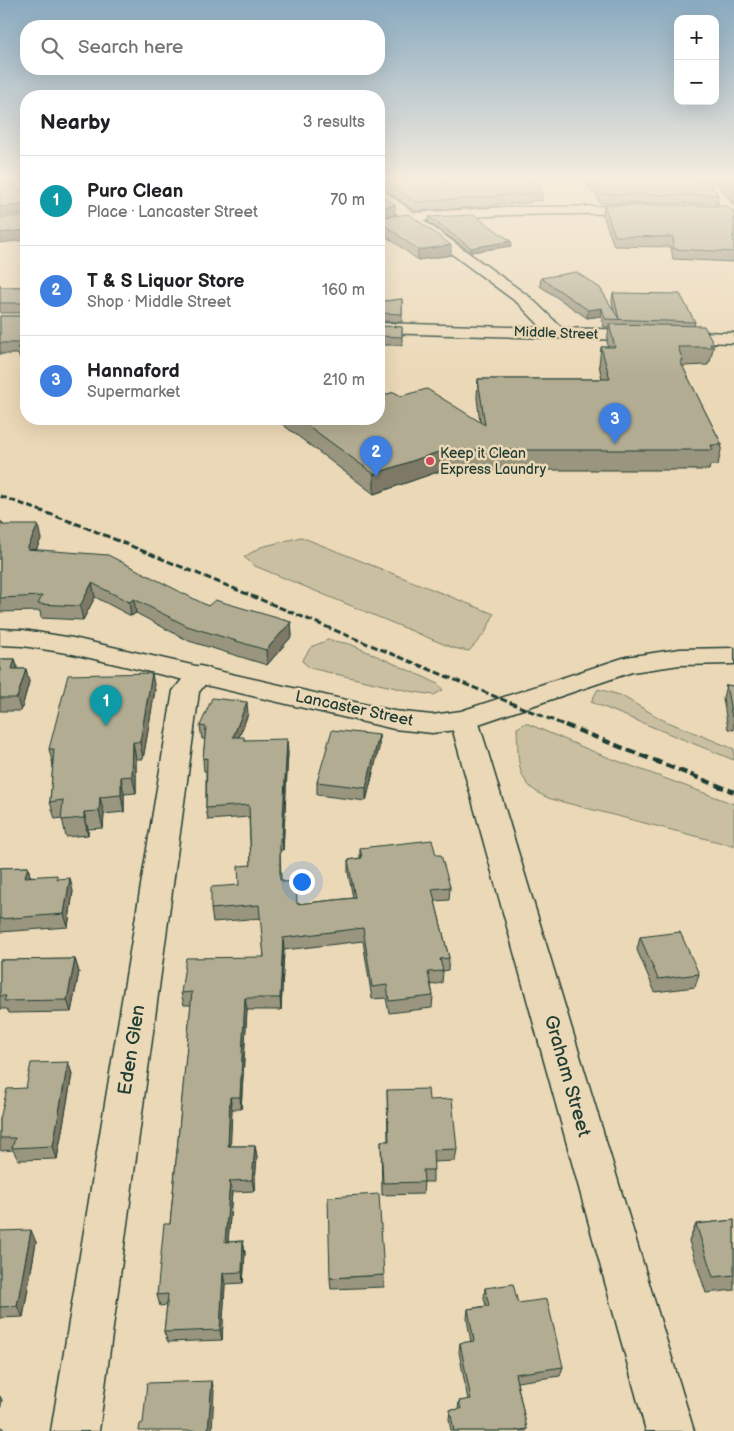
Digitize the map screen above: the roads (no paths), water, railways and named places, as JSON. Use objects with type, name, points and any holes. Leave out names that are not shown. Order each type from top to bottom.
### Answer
[{"type":"street","points":[[449,246],[525,301],[557,333]]},
{"type":"street","name":"Middle Street","points":[[385,328],[734,338]]},
{"type":"street","name":"Lancaster Street","points":[[0,637],[22,638],[73,646],[394,720],[432,724],[464,720],[626,665],[686,655],[734,656]]},
{"type":"street","name":"Eden Glen","points":[[75,1431],[186,691],[200,674]]},
{"type":"street","name":"Graham Street","points":[[464,720],[670,1431]]},
{"type":"railway","points":[[0,496],[80,525],[569,727]]},
{"type":"railway","points":[[565,725],[734,792]]},
{"type":"place","name":"Hannaford","points":[[615,444]]},
{"type":"place","name":"Keep it Clean Express Laundry","points":[[430,461]]},
{"type":"place","name":"T & S Liquor Store","points":[[376,477]]},
{"type":"place","name":"Puro Clean","points":[[106,726]]}]
